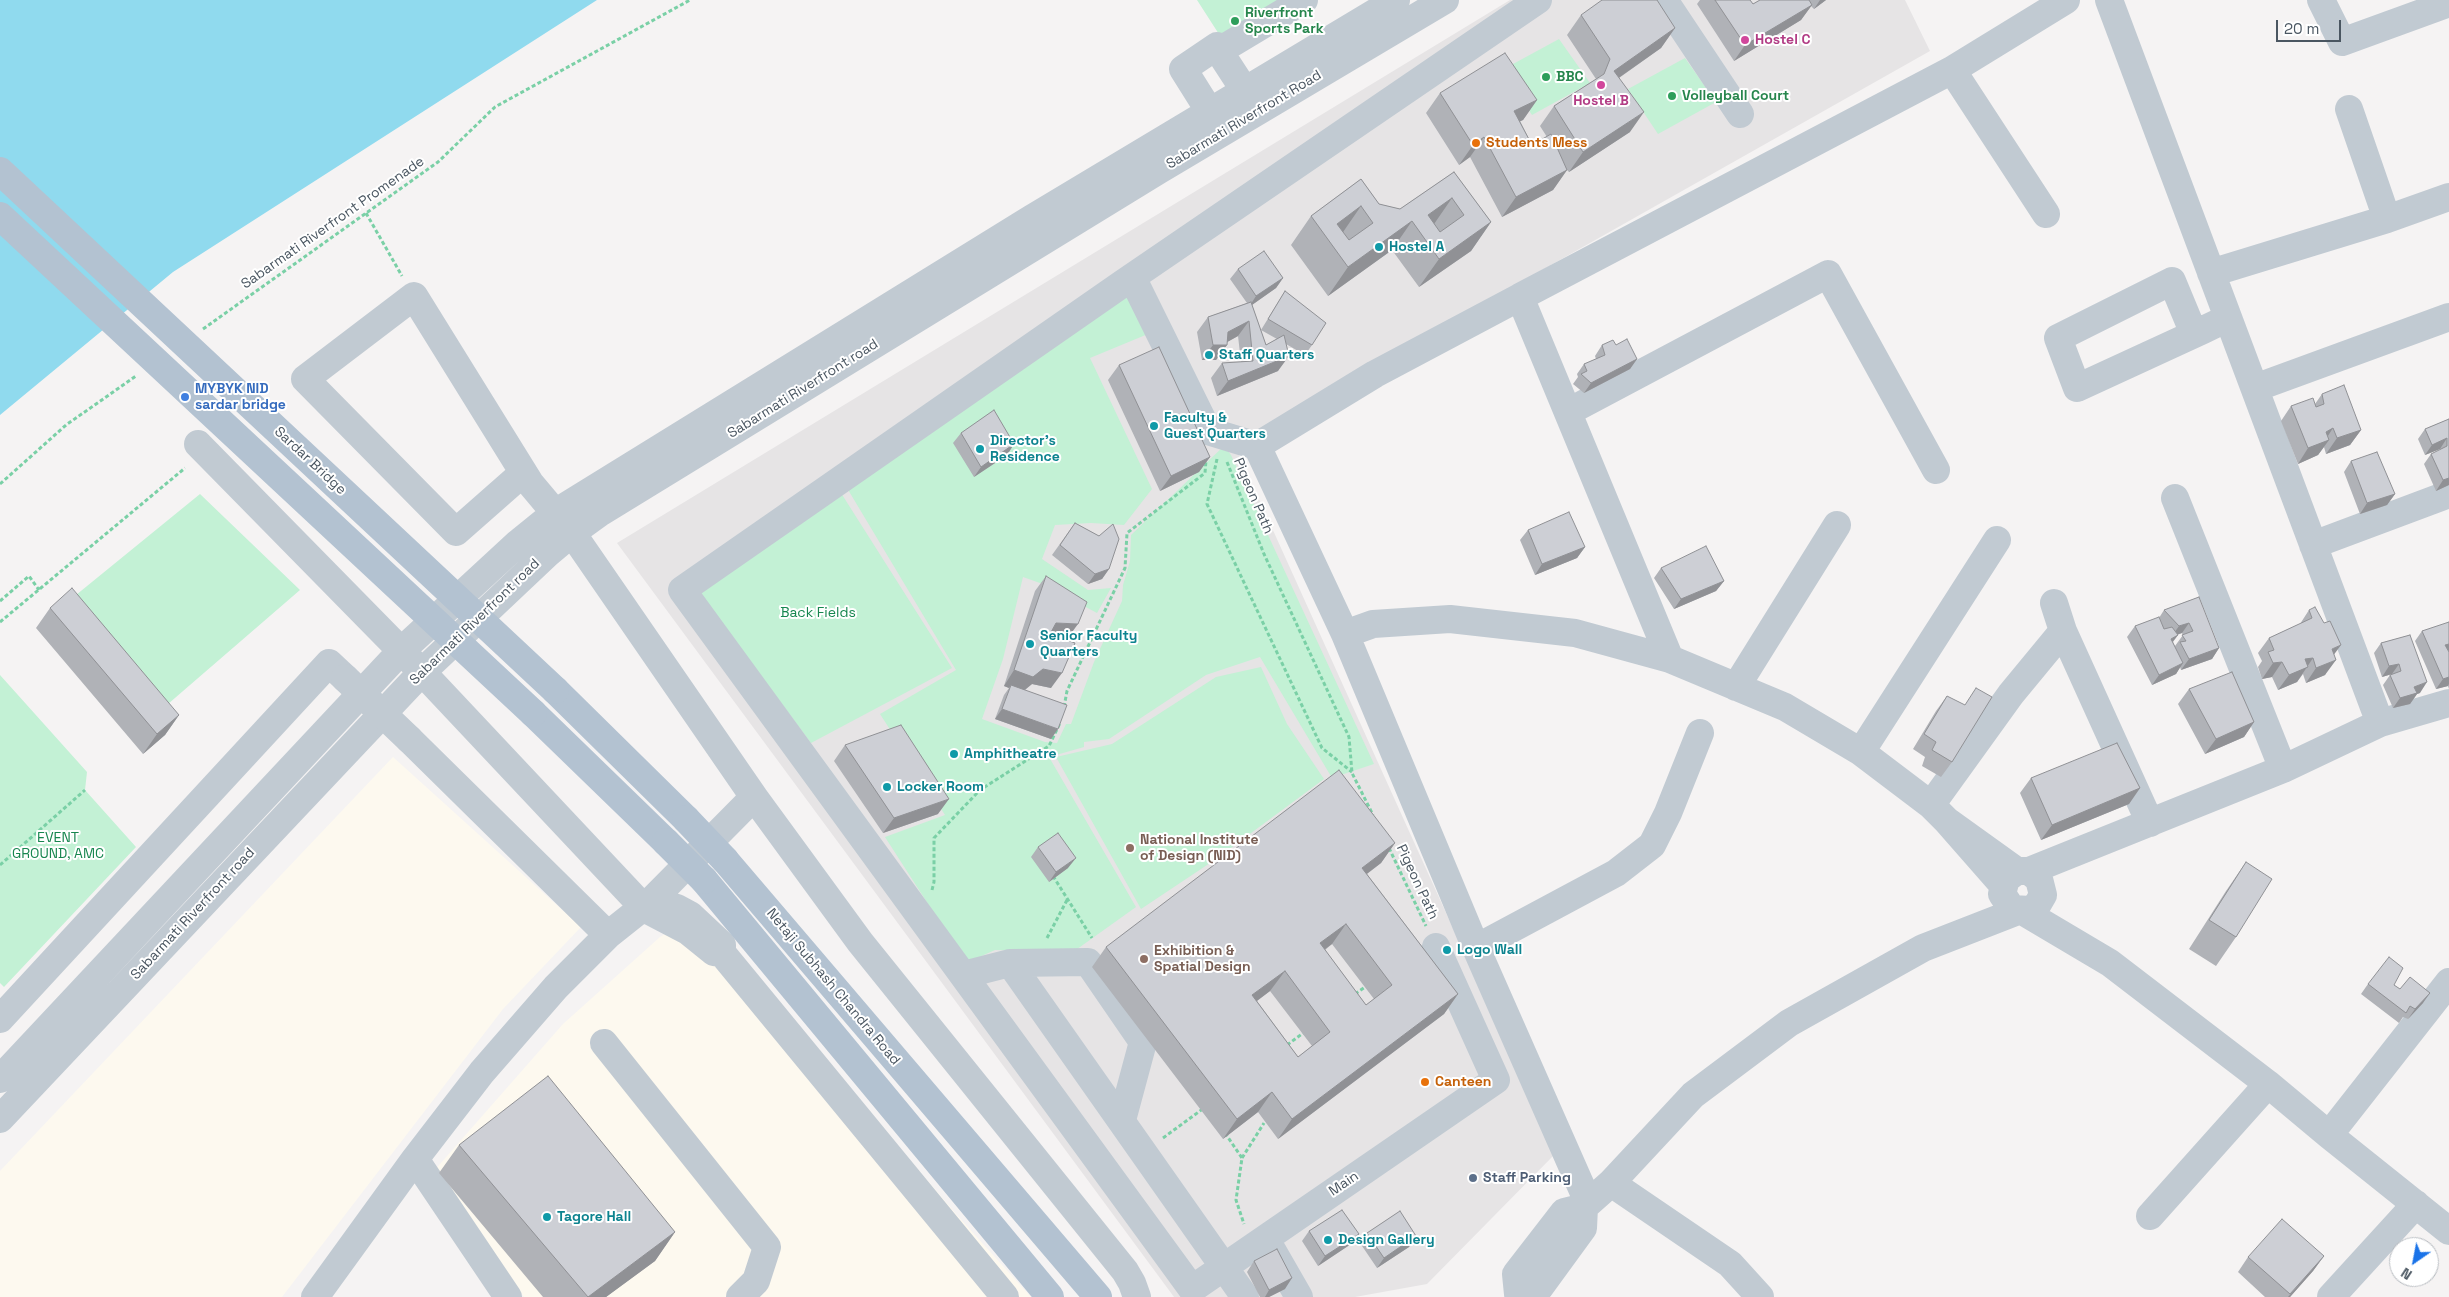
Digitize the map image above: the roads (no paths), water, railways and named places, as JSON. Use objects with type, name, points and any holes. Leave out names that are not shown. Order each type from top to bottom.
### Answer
[{"type":"main road","name":"Sardar Bridge","points":[[0,171],[555,690]]},
{"type":"main road","points":[[0,216],[533,713],[704,880],[1050,1297]]},
{"type":"main road","name":"Netaji Subhash Chandra Road","points":[[555,690],[725,860],[1098,1297]]},
{"type":"street","points":[[1219,51],[1304,0]]},
{"type":"street","name":"Sabarmati Riverfront Road","points":[[1037,230],[1210,112],[1396,0]]},
{"type":"street","name":"Sabarmati Riverfront Road","points":[[1037,230],[1445,0]]},
{"type":"street","points":[[1122,1120],[1143,1042],[1088,962],[1022,963],[963,975],[682,590],[1132,277],[1538,0]]},
{"type":"street","points":[[1664,0],[1740,114]]},
{"type":"street","points":[[1257,446],[1374,374],[1952,70],[2066,0]]},
{"type":"street","points":[[2109,0],[2380,722]]},
{"type":"street","points":[[2321,0],[2342,42],[2419,6],[2449,3]]},
{"type":"street","points":[[1210,112],[1183,69],[1216,46],[1246,91]]},
{"type":"street","points":[[1952,70],[2046,214]]},
{"type":"street","points":[[2349,109],[2387,219]]},
{"type":"street","points":[[2211,273],[2387,219],[2449,197]]},
{"type":"street","name":"Sabarmati Riverfront road","points":[[0,1080],[401,651],[518,543],[555,513],[1037,230]]},
{"type":"street","name":"Sabarmati Riverfront road","points":[[0,1119],[422,672],[547,554],[601,512],[1037,230]]},
{"type":"street","points":[[1568,412],[1828,274],[1936,470]]},
{"type":"street","points":[[1132,277],[1208,431],[1257,446],[1344,634],[1586,1205],[1583,1228],[1540,1287],[1517,1296]]},
{"type":"street","points":[[2194,334],[2172,281],[2058,338],[2077,388],[2194,334],[2228,318]]},
{"type":"street","points":[[524,473],[456,532],[305,379],[414,296],[524,473],[572,533],[754,797],[860,942],[1125,1271],[1137,1297]]},
{"type":"street","points":[[1520,297],[1670,659]]},
{"type":"street","points":[[2254,388],[2449,317]]},
{"type":"street","points":[[198,444],[422,672],[437,691],[648,904],[688,931],[714,952],[722,953],[1004,1297]]},
{"type":"street","points":[[2313,545],[2449,494]]},
{"type":"street","points":[[2175,498],[2283,768]]},
{"type":"street","points":[[1736,687],[1838,525]]},
{"type":"street","points":[[1861,752],[1997,540]]},
{"type":"street","points":[[2054,603],[2063,631],[2140,828]]},
{"type":"street","points":[[1344,634],[1373,624],[1450,619],[1574,634],[1670,659],[1785,707],[1861,752],[1939,812],[2022,891],[2110,963],[2268,1084],[2448,1229]]},
{"type":"street","points":[[1939,812],[2011,694],[2063,631]]},
{"type":"street","points":[[0,1019],[329,663],[608,935]]},
{"type":"street","points":[[1586,1205],[1611,1183],[1693,1095],[1789,1022],[2022,891],[2140,828],[2283,768],[2380,722],[2449,703]]},
{"type":"street","points":[[1476,948],[1616,873],[1652,845],[1668,813],[1700,733]]},
{"type":"street","points":[[315,1297],[415,1159],[482,1072],[556,987],[608,935],[648,904],[754,797]]},
{"type":"street","name":"Main","points":[[963,975],[1192,1289],[1496,1080],[1436,947]]},
{"type":"street","points":[[1022,963],[1122,1120],[1245,1297]]},
{"type":"street","points":[[2329,1135],[2449,982]]},
{"type":"street","points":[[604,1043],[767,1247],[756,1281],[740,1297]]},
{"type":"street","points":[[2150,1216],[2268,1084]]},
{"type":"street","points":[[415,1159],[508,1297]]},
{"type":"street","points":[[1611,1183],[1730,1264],[1760,1297]]},
{"type":"street","points":[[2331,1297],[2416,1204]]},
{"type":"street","points":[[1265,1238],[1299,1297]]},
{"type":"water","points":[[0,0],[597,0],[173,272],[0,415]]},
{"type":"place","name":"Riverfront Sports Park","points":[[1235,21]]},
{"type":"place","name":"Hostel C","points":[[1745,40]]},
{"type":"place","name":"BBC","points":[[1546,77]]},
{"type":"place","name":"Hostel B","points":[[1601,85]]},
{"type":"place","name":"Volleyball Court","points":[[1672,96]]},
{"type":"place","name":"Students Mess","points":[[1476,143]]},
{"type":"place","name":"Hostel A","points":[[1379,247]]},
{"type":"place","name":"Staff Quarters","points":[[1209,355]]},
{"type":"place","name":"MYBYK NID sardar bridge","points":[[185,397]]},
{"type":"place","name":"Faculty & Guest Quarters","points":[[1154,426]]},
{"type":"place","name":"Director's Residence","points":[[980,449]]},
{"type":"place","name":"Senior Faculty Quarters","points":[[1030,644]]},
{"type":"place","name":"Amphitheatre","points":[[954,754]]},
{"type":"place","name":"Locker Room","points":[[887,787]]},
{"type":"place","name":"National Institute of Design (NID)","points":[[1130,848]]},
{"type":"place","name":"Logo Wall","points":[[1447,950]]},
{"type":"place","name":"Exhibition & Spatial Design","points":[[1144,959]]},
{"type":"place","name":"Canteen","points":[[1425,1082]]},
{"type":"place","name":"Staff Parking","points":[[1473,1178]]},
{"type":"place","name":"Tagore Hall","points":[[547,1217]]},
{"type":"place","name":"Design Gallery","points":[[1328,1240]]},
{"type":"park label","name":"Back Fields","points":[[818,613]]},
{"type":"park label","name":"EVENT GROUND, AMC","points":[[58,846]]}]
